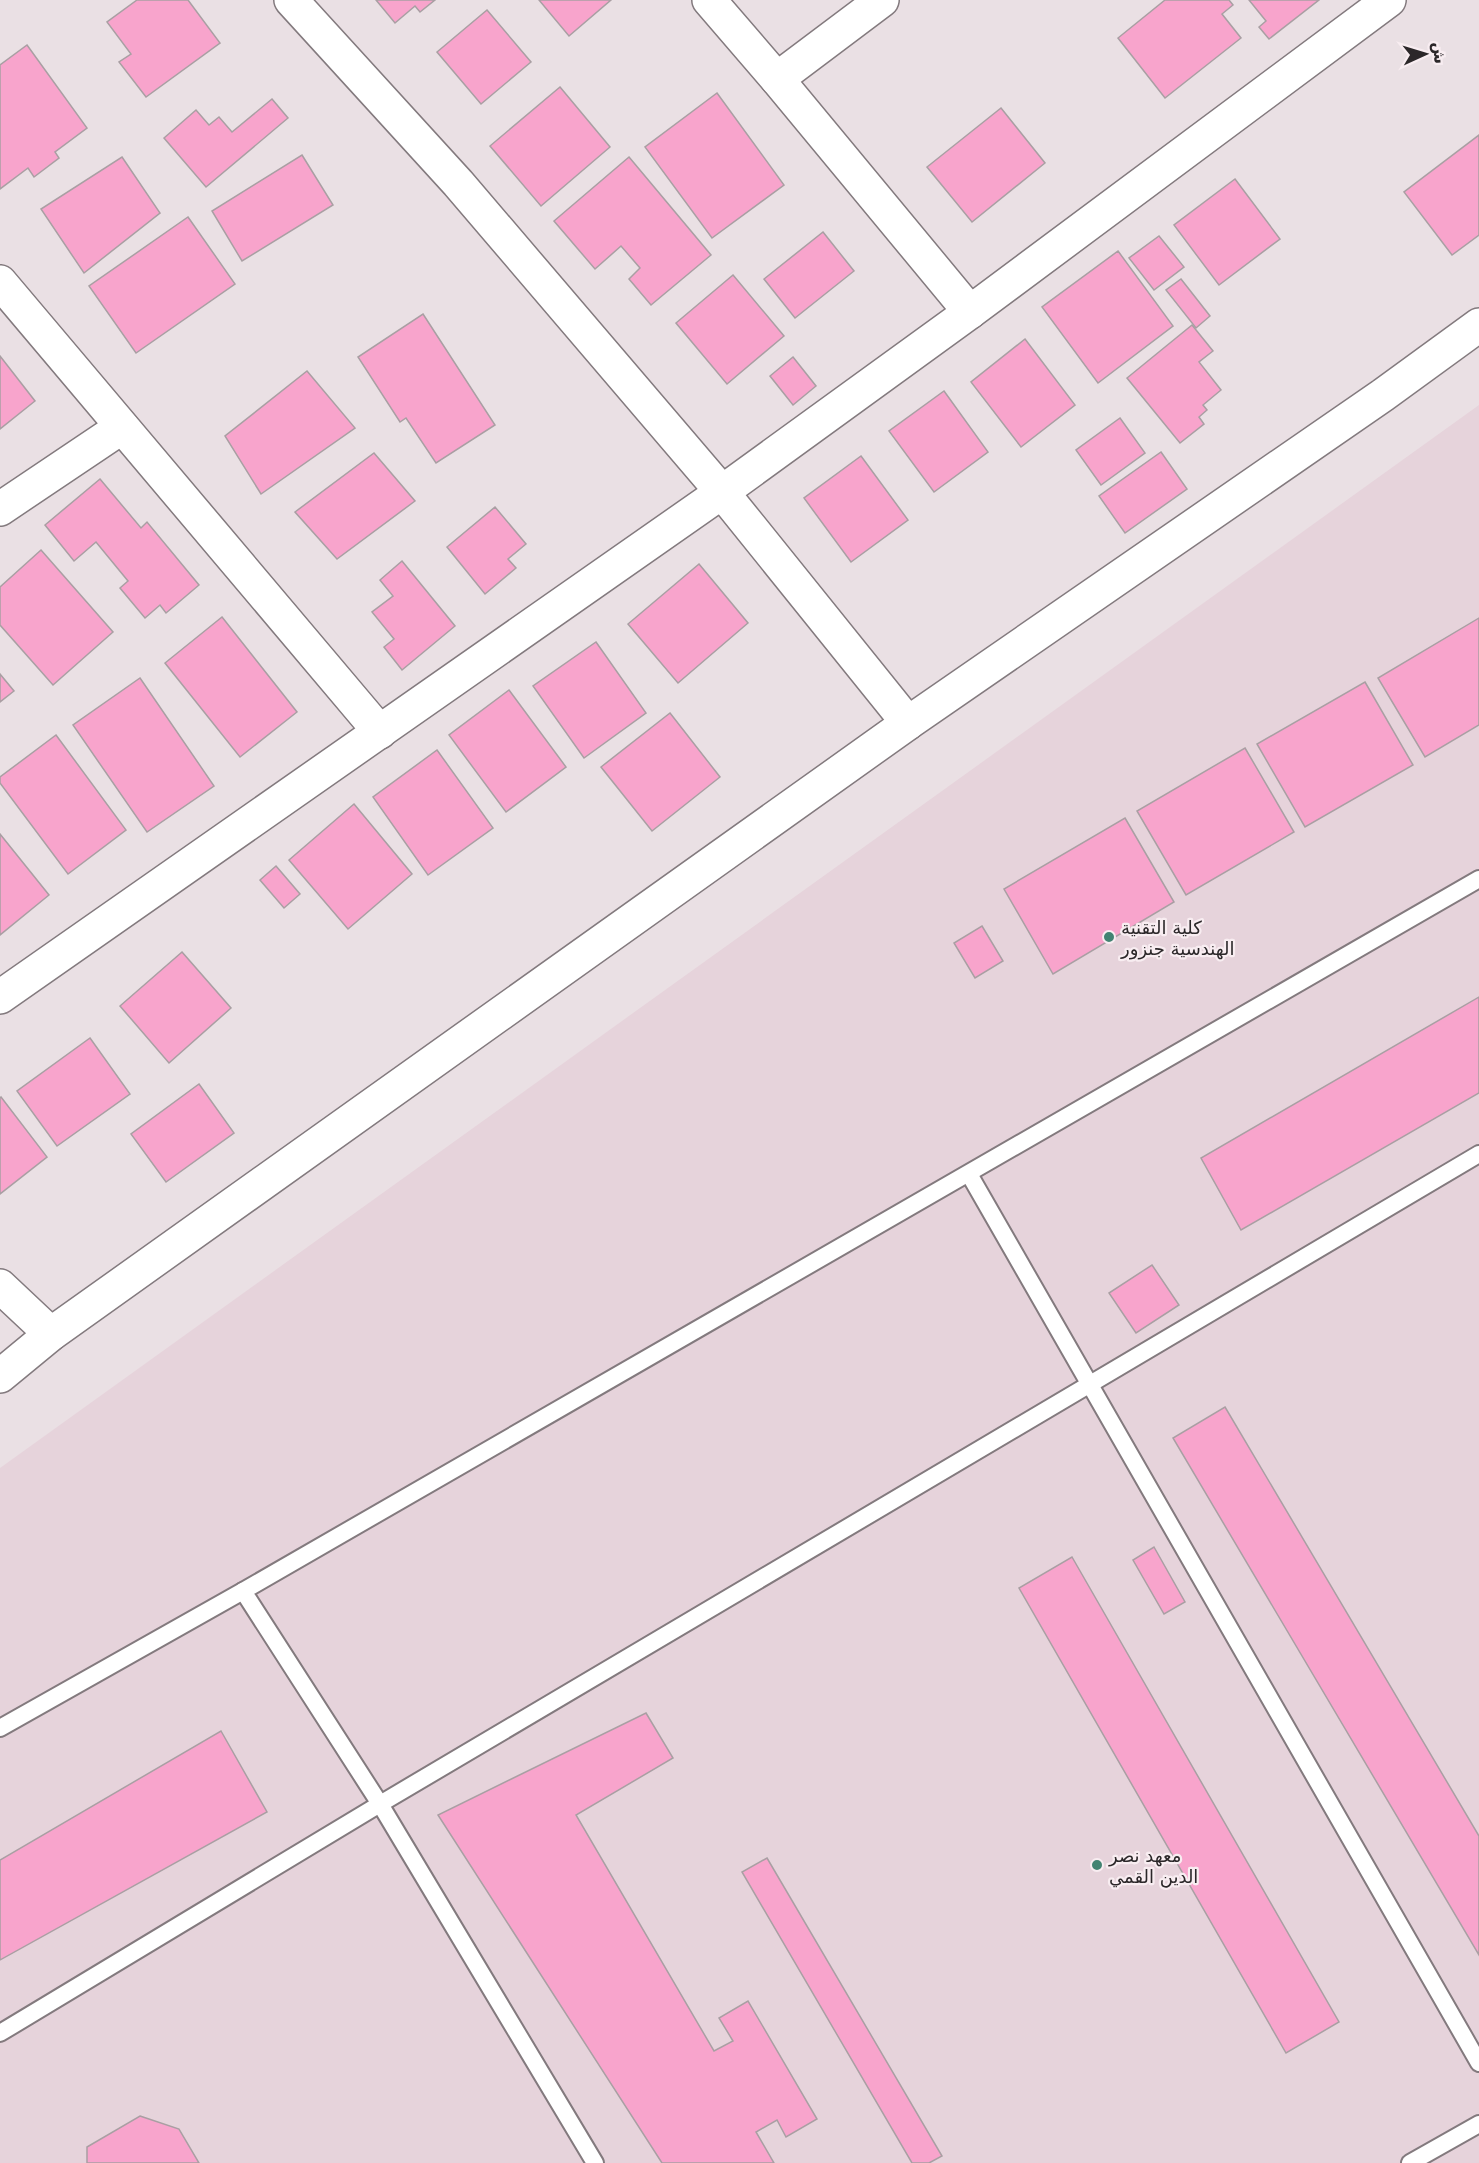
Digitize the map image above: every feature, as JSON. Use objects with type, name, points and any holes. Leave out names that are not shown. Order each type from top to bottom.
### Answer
[{"type":"street","points":[[291,0],[458,183],[723,492],[908,723]]},
{"type":"street","points":[[709,0],[970,312]]},
{"type":"street","points":[[777,79],[882,0]]},
{"type":"street","points":[[0,997],[723,492],[970,312],[1389,0]]},
{"type":"street","points":[[0,282],[380,732]]},
{"type":"street","points":[[0,1376],[51,1334],[908,723],[1383,395],[1479,325]]},
{"type":"street","points":[[0,509],[122,427]]},
{"type":"street","points":[[0,1286],[51,1334]]},
{"type":"lane","points":[[0,1728],[243,1591],[1479,879]]},
{"type":"lane","points":[[0,2033],[380,1804],[1479,1154]]},
{"type":"lane","points":[[969,1173],[1479,2063]]},
{"type":"lane","points":[[243,1591],[380,1804],[595,2163]]},
{"type":"lane","points":[[1410,2163],[1479,2124]]},
{"type":"shaded area","name":"كلية التقنية الهندسية جنزور","points":[[1479,405],[1479,2163],[0,2163],[0,1468]]},
{"type":"building","points":[[137,0],[188,0],[220,43],[146,97],[119,62],[131,54],[107,22]]},
{"type":"building","points":[[376,0],[435,0],[420,12],[415,6],[395,23]]},
{"type":"building","points":[[539,0],[611,0],[569,36]]},
{"type":"building","points":[[1165,0],[1229,0],[1233,5],[1222,14],[1241,38],[1165,98],[1118,38]]},
{"type":"building","points":[[1249,0],[1319,0],[1269,39],[1259,27],[1266,21]]},
{"type":"building","points":[[487,10],[531,62],[481,104],[437,52]]},
{"type":"building","points":[[27,45],[87,128],[55,152],[59,158],[34,177],[28,168],[0,189],[0,65]]},
{"type":"building","points":[[560,87],[610,147],[541,206],[490,146]]},
{"type":"building","points":[[717,93],[784,185],[712,238],[645,147]]},
{"type":"building","points":[[272,99],[288,118],[206,187],[164,138],[196,110],[209,125],[219,117],[232,132]]},
{"type":"building","points":[[1001,108],[1045,163],[972,222],[927,167]]},
{"type":"building","points":[[1479,135],[1479,235],[1452,255],[1404,192]]},
{"type":"building","points":[[302,155],[333,205],[242,261],[212,211]]},
{"type":"building","points":[[122,157],[160,213],[84,273],[41,209]]},
{"type":"building","points":[[629,157],[711,255],[651,305],[629,279],[640,268],[621,246],[595,269],[554,221]]},
{"type":"building","points":[[1235,179],[1280,239],[1219,285],[1174,225]]},
{"type":"building","points":[[188,217],[235,284],[136,353],[89,286]]},
{"type":"building","points":[[823,232],[854,271],[795,318],[764,279]]},
{"type":"building","points":[[1159,236],[1184,267],[1154,290],[1129,258]]},
{"type":"building","points":[[1118,251],[1173,326],[1098,383],[1042,307]]},
{"type":"building","points":[[733,275],[784,336],[727,384],[676,323]]},
{"type":"building","points":[[1181,279],[1210,316],[1196,328],[1166,290]]},
{"type":"building","points":[[423,314],[495,425],[436,463],[406,418],[400,422],[358,357]]},
{"type":"building","points":[[1192,325],[1213,351],[1199,362],[1221,390],[1203,405],[1207,410],[1199,417],[1204,424],[1180,443],[1127,378]]},
{"type":"building","points":[[1025,339],[1075,405],[1021,447],[971,382]]},
{"type":"building","points":[[0,356],[35,401],[0,429]]},
{"type":"building","points":[[793,357],[816,386],[793,405],[770,376]]},
{"type":"building","points":[[307,371],[355,428],[261,494],[225,436]]},
{"type":"building","points":[[944,391],[988,452],[934,492],[889,431]]},
{"type":"building","points":[[1120,418],[1145,453],[1101,485],[1076,450]]},
{"type":"building","points":[[1161,452],[1187,489],[1125,533],[1099,496]]},
{"type":"building","points":[[374,453],[415,501],[337,559],[295,512]]},
{"type":"building","points":[[861,456],[908,520],[851,562],[804,498]]},
{"type":"building","points":[[100,479],[141,528],[147,522],[199,585],[166,613],[160,605],[145,618],[120,588],[128,581],[96,542],[74,561],[45,525]]},
{"type":"building","points":[[495,507],[526,544],[508,559],[516,568],[485,594],[447,547]]},
{"type":"building","points":[[41,550],[113,632],[53,685],[0,625],[0,587]]},
{"type":"building","points":[[402,561],[455,626],[402,670],[384,647],[394,639],[372,612],[393,596],[380,580]]},
{"type":"building","points":[[699,564],[748,623],[678,683],[628,624]]},
{"type":"building","points":[[222,617],[297,712],[240,757],[165,663]]},
{"type":"building","points":[[1479,618],[1479,725],[1425,757],[1378,678]]},
{"type":"building","points":[[596,642],[646,713],[584,758],[533,686]]},
{"type":"building","points":[[0,674],[14,691],[0,702]]},
{"type":"building","points":[[140,678],[214,786],[147,832],[73,725]]},
{"type":"building","points":[[1365,682],[1413,765],[1305,827],[1257,744]]},
{"type":"building","points":[[509,690],[566,767],[506,812],[449,735]]},
{"type":"building","points":[[670,713],[720,777],[652,831],[601,767]]},
{"type":"building","points":[[56,735],[126,830],[68,874],[0,783],[0,777]]},
{"type":"building","points":[[1245,748],[1294,832],[1186,895],[1137,811]]},
{"type":"building","points":[[437,750],[493,828],[428,875],[373,797]]},
{"type":"building","points":[[354,804],[412,874],[348,929],[289,860]]},
{"type":"building","points":[[1125,818],[1174,902],[1053,974],[1004,889]]},
{"type":"building","points":[[0,834],[49,895],[0,935]]},
{"type":"building","points":[[276,866],[300,894],[284,908],[260,880]]},
{"type":"building","points":[[982,926],[1003,961],[975,978],[954,943]]},
{"type":"building","points":[[182,952],[231,1008],[169,1063],[120,1006]]},
{"type":"building","points":[[1479,997],[1479,1093],[1241,1230],[1201,1158]]},
{"type":"building","points":[[90,1038],[130,1094],[57,1146],[17,1091]]},
{"type":"building","points":[[199,1084],[234,1133],[166,1182],[131,1134]]},
{"type":"building","points":[[0,1098],[47,1157],[0,1194]]},
{"type":"building","points":[[1152,1265],[1179,1305],[1136,1333],[1109,1293]]},
{"type":"building","points":[[1225,1407],[1479,1836],[1479,1955],[1173,1438]]},
{"type":"building","points":[[1154,1547],[1185,1602],[1164,1614],[1133,1560]]},
{"type":"building","points":[[1072,1557],[1339,2022],[1286,2053],[1019,1588]]},
{"type":"building","points":[[646,1713],[673,1758],[576,1815],[714,2051],[733,2041],[719,2018],[748,2001],[817,2119],[786,2137],[777,2120],[756,2132],[774,2163],[662,2163],[438,1815]]},
{"type":"building","points":[[221,1731],[267,1812],[0,1960],[0,1860]]},
{"type":"building","points":[[767,1858],[942,2156],[929,2163],[912,2163],[742,1872]]},
{"type":"building","points":[[140,2116],[179,2129],[199,2163],[87,2163],[87,2147]]},
{"type":"place","name":"كلية التقنية الهندسية جنزور","points":[[1109,937]]},
{"type":"place","name":"معهد نصر الدين القمي","points":[[1097,1865]]}]
